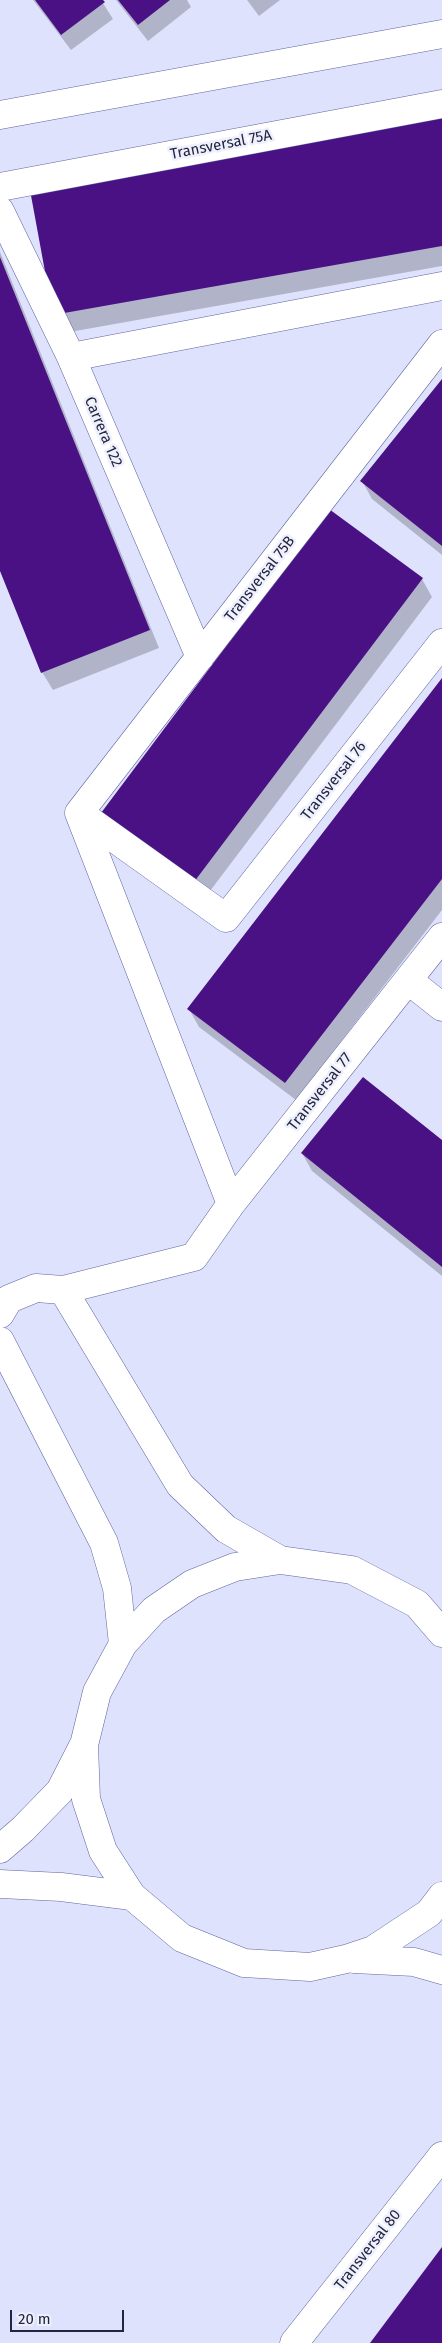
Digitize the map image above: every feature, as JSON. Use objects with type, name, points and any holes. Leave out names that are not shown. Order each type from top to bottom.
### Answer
[{"type":"street","points":[[0,115],[442,34]]},
{"type":"street","name":"Transversal 75A","points":[[0,187],[442,104]]},
{"type":"street","name":"Carrera 122","points":[[0,211],[71,357],[200,657]]},
{"type":"street","points":[[71,357],[442,286]]},
{"type":"street","name":"Transversal 75B","points":[[78,813],[442,344]]},
{"type":"street","name":"Transversal 76","points":[[78,813],[226,918],[442,643]]},
{"type":"street","points":[[78,813],[231,1204]]},
{"type":"street","name":"Transversal 77","points":[[0,1314],[9,1299],[36,1288],[63,1290],[194,1257],[231,1204],[442,937]]},
{"type":"street","points":[[408,980],[442,1007]]},
{"type":"street","points":[[63,1290],[180,1486],[226,1529],[280,1560]]},
{"type":"street","points":[[0,1341],[104,1544],[118,1588],[123,1644]]},
{"type":"street","points":[[0,1849],[24,1829],[60,1791],[84,1745],[97,1692],[123,1644],[154,1610],[192,1584],[235,1567],[280,1560],[352,1570],[417,1604],[442,1633]]},
{"type":"street","points":[[84,1745],[86,1799],[103,1851],[132,1896],[182,1938],[244,1963],[310,1967],[346,1959],[373,1950],[429,1913],[442,1896]]},
{"type":"street","points":[[0,1884],[61,1887],[132,1896]]},
{"type":"street","points":[[346,1959],[414,1962],[442,1970]]},
{"type":"street","name":"Transversal 80","points":[[294,2343],[442,2156]]},
{"type":"building","points":[[35,0],[103,0],[105,2],[61,35]]},
{"type":"building","points":[[118,0],[170,0],[138,25]]},
{"type":"building","points":[[442,117],[442,246],[53,315],[30,190]]},
{"type":"building","points":[[0,257],[150,630],[41,673],[0,571]]},
{"type":"building","points":[[442,379],[442,546],[360,481]]},
{"type":"building","points":[[329,509],[423,578],[194,882],[101,813]]},
{"type":"building","points":[[442,678],[442,879],[285,1083],[187,1009]]},
{"type":"building","points":[[363,1077],[442,1140],[442,1267],[301,1153]]},
{"type":"building","points":[[442,2247],[442,2343],[370,2343]]}]
